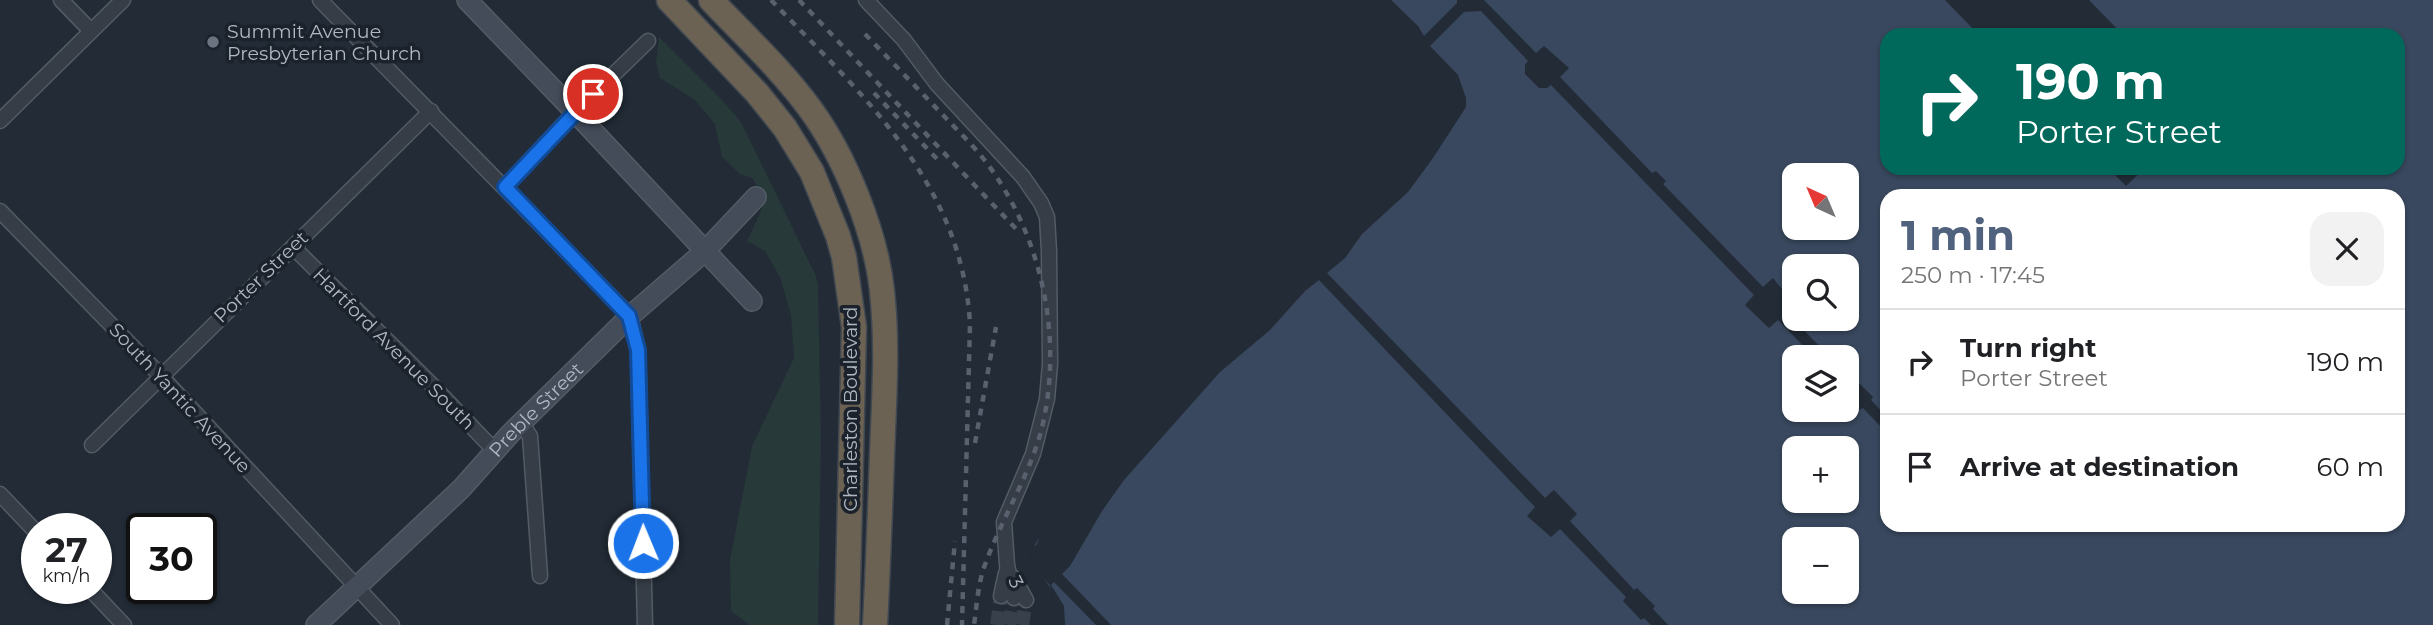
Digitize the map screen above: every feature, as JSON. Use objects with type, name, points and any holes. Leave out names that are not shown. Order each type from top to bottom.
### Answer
[{"type":"highway","name":"Charleston Boulevard","points":[[669,0],[757,93],[785,128],[812,172],[844,257],[854,327],[847,625]]},
{"type":"highway","name":"Charleston Boulevard","points":[[711,0],[781,73],[811,110],[840,158],[873,250],[882,289],[886,359],[875,625]]},
{"type":"street","points":[[61,0],[91,31]]},
{"type":"street","points":[[0,121],[123,0]]},
{"type":"street","points":[[320,0],[629,316],[638,350],[645,625]]},
{"type":"street","points":[[467,0],[751,301]]},
{"type":"street","points":[[866,0],[904,40],[937,84],[1023,177],[1041,202],[1047,217],[1050,363],[1046,399],[1033,454],[1004,522],[1007,565]]},
{"type":"street","points":[[505,187],[575,112],[648,41]]},
{"type":"street","name":"Porter Street","points":[[92,445],[430,111]]},
{"type":"street","name":"Preble Street","points":[[316,625],[461,489],[522,423],[629,316],[704,252],[757,197]]},
{"type":"street","name":"South Yantic Avenue","points":[[0,211],[160,375],[393,625]]},
{"type":"street","name":"Hartford Avenue South","points":[[292,247],[495,451]]},
{"type":"street","points":[[522,423],[530,436],[540,576]]},
{"type":"street","points":[[0,494],[21,516]]},
{"type":"street","name":"3","points":[[1007,565],[1014,598],[1007,565]]},
{"type":"street","points":[[104,604],[124,625]]},
{"type":"shaded area","points":[[659,37],[741,122],[816,276],[821,438],[818,625],[750,625],[731,611],[730,560],[752,446],[794,358],[791,315],[780,277],[765,251],[747,241],[761,211],[763,195],[752,178],[740,174],[722,157],[715,124],[695,100],[660,78],[656,63]]},
{"type":"water","points":[[1370,0],[2433,0],[2433,625],[1054,625],[1054,595],[1046,581],[1025,559],[1040,537],[1329,232],[1449,101],[1438,78]]},
{"type":"pier","points":[[1366,0],[1391,0],[1418,26],[1424,36],[1457,0],[1484,0],[1536,53],[1544,46],[1569,68],[1560,77],[1652,173],[1656,171],[1666,181],[1663,184],[1763,287],[1773,278],[1782,289],[1782,324],[1778,320],[1769,328],[1745,305],[1754,295],[1551,85],[1539,88],[1525,74],[1528,61],[1481,11],[1464,12],[1430,46],[1458,75],[1466,98],[1466,107],[1408,192],[1362,234],[1345,258],[1327,273],[1545,498],[1554,490],[1577,514],[1570,521],[1634,590],[1637,588],[1655,606],[1653,609],[1668,625],[1651,625],[1644,618],[1641,620],[1623,601],[1626,597],[1560,529],[1551,537],[1527,516],[1535,507],[1319,280],[1305,291],[1270,330],[1220,372],[1124,480],[1102,511],[1070,566],[1062,574],[1111,625],[1096,625],[1054,582],[1051,585],[1064,606],[1065,625],[1050,625],[1054,608],[1050,585],[1025,559],[1028,555],[1026,553],[1032,544],[1037,544],[1044,524],[1081,467],[1327,230],[1408,144],[1445,100],[1435,80]]},
{"type":"pier","points":[[1945,0],[2089,0],[2116,28],[1972,28]]},
{"type":"pier","points":[[2115,175],[2138,175],[2126,186]]},
{"type":"pier","points":[[1789,331],[1805,331],[1818,345],[1802,345]]},
{"type":"pier","points":[[1859,383],[1873,397],[1871,400],[1880,410],[1880,426],[1863,408],[1859,410]]},
{"type":"tunnel","points":[[997,625],[1001,596]]},
{"type":"tunnel","points":[[1009,625],[1014,598]]},
{"type":"tunnel","points":[[1022,625],[1026,600]]},
{"type":"railway","points":[[771,0],[872,107],[902,144],[928,184],[948,227],[963,273],[970,324],[962,625]]},
{"type":"railway","points":[[799,0],[1019,232]]},
{"type":"railway","points":[[865,34],[986,162],[1006,191],[1022,223],[1044,292],[1050,364],[1040,435],[983,570],[974,625]]},
{"type":"railway","points":[[874,93],[939,161]]},
{"type":"railway","points":[[975,443],[996,327]]},
{"type":"railway","points":[[947,625],[955,541]]},
{"type":"place","name":"Summit Avenue Presbyterian Church","points":[[213,42]]},
{"type":"route","points":[[593,94],[505,187],[629,316],[638,350],[643,543]]}]
